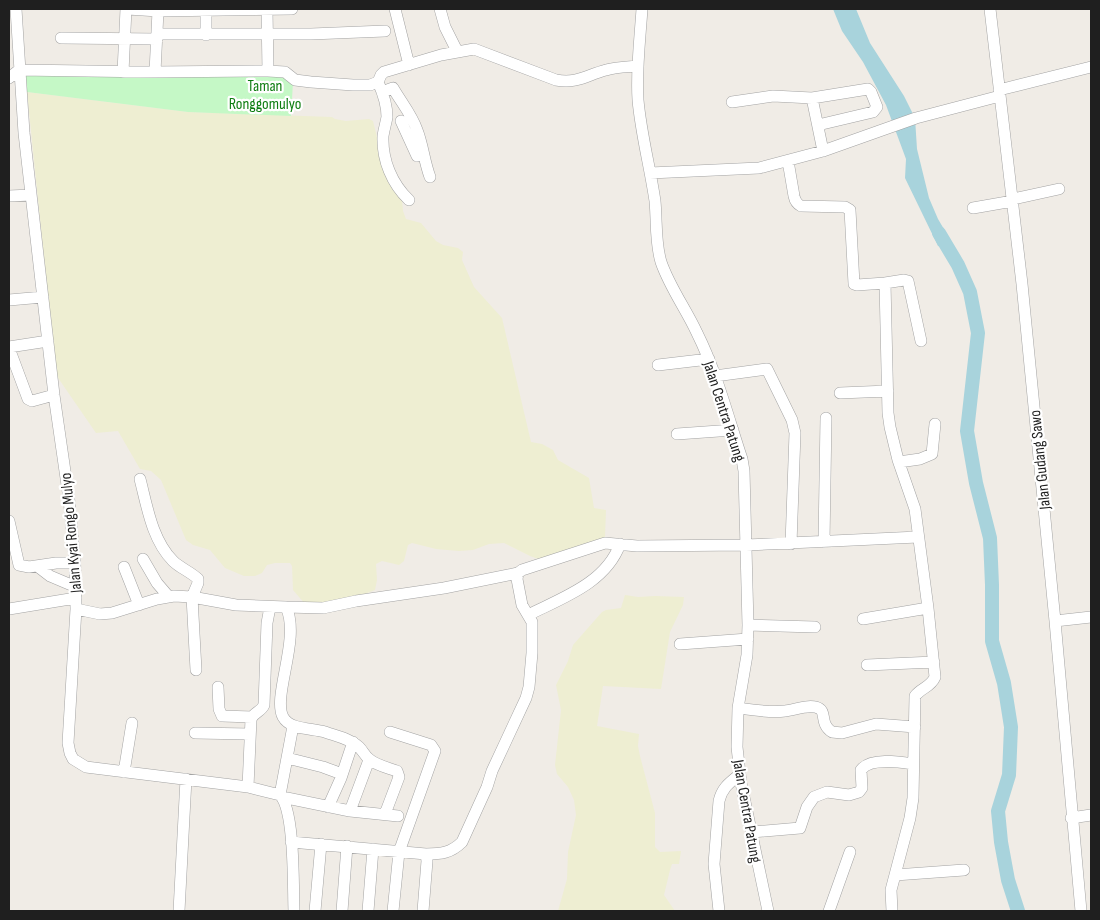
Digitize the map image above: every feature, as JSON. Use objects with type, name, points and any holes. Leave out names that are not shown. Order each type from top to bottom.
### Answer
[{"type":"street","name":"Jalan Kyai Rongo Mulyo","points":[[16,9],[19,70],[31,195],[54,395],[69,499],[75,563],[76,598],[68,729],[70,753],[78,763],[86,767],[248,787],[328,807],[398,816]]},
{"type":"street","points":[[123,72],[127,9],[158,11],[292,9]]},
{"type":"street","points":[[395,9],[395,16],[399,20],[404,50],[409,65]]},
{"type":"street","points":[[440,9],[445,27],[457,51]]},
{"type":"street","name":"Jalan Centra Patung","points":[[642,9],[638,100],[645,152],[655,202],[657,247],[675,294],[697,332],[709,359],[744,471],[748,639],[736,727],[739,775],[768,911]]},
{"type":"street","name":"Jalan Gudang Sawo","points":[[990,9],[1013,200],[1055,621],[1071,818],[1081,911]]},
{"type":"street","points":[[206,10],[206,35]]},
{"type":"street","points":[[268,10],[268,71]]},
{"type":"street","points":[[155,72],[158,11]]},
{"type":"street","points":[[61,38],[126,39],[268,33],[311,34],[385,31]]},
{"type":"street","points":[[409,200],[394,183],[385,155],[383,134],[387,118],[380,87],[381,75],[384,72],[457,51],[474,49],[556,80],[567,82],[578,81],[605,70],[638,66]]},
{"type":"street","points":[[650,173],[759,168],[823,151],[916,118],[1091,67]]},
{"type":"street","points":[[9,78],[19,70],[123,72],[268,71],[285,72],[295,80],[393,88],[399,101],[411,115],[421,140],[423,156],[430,177]]},
{"type":"street","points":[[732,102],[773,96],[812,98],[868,89],[872,92],[878,107],[873,112],[818,125]]},
{"type":"street","points":[[812,98],[823,151]]},
{"type":"street","points":[[401,121],[417,156]]},
{"type":"street","points":[[788,161],[795,202],[802,206],[845,207],[850,210],[854,284],[908,281],[922,342]]},
{"type":"street","points":[[973,208],[1059,189]]},
{"type":"street","points":[[9,196],[31,195]]},
{"type":"street","points":[[885,283],[890,427],[899,462],[915,509],[935,677],[933,682],[920,690],[915,696],[913,798],[910,818],[891,890],[892,911]]},
{"type":"street","points":[[9,300],[43,297]]},
{"type":"street","points":[[48,341],[9,347],[28,399],[32,401],[54,395]]},
{"type":"street","points":[[658,365],[709,359]]},
{"type":"street","points":[[715,376],[767,369],[790,415],[794,433],[791,544]]},
{"type":"street","points":[[840,393],[888,390]]},
{"type":"street","points":[[824,542],[826,418]]},
{"type":"street","points":[[899,462],[920,459],[932,454],[935,424]]},
{"type":"street","points":[[677,434],[732,430]]},
{"type":"street","points":[[140,479],[152,523],[159,540],[172,560],[198,579],[192,597],[196,670]]},
{"type":"street","points":[[9,528],[19,565],[25,567],[56,563],[75,563]]},
{"type":"street","points":[[37,566],[76,598],[100,614],[112,613],[169,596],[192,597],[236,605],[323,608],[356,601],[444,588],[518,573],[526,568],[605,543],[637,546],[746,545],[918,537]]},
{"type":"street","points":[[528,616],[597,577],[610,562],[620,544]]},
{"type":"street","points":[[143,559],[157,583],[169,596]]},
{"type":"street","points":[[124,567],[139,605]]},
{"type":"street","points":[[291,842],[426,854],[448,853],[462,842],[487,787],[510,729],[526,698],[529,687],[532,622],[524,611],[522,604],[517,579],[518,573]]},
{"type":"street","points":[[9,608],[76,598]]},
{"type":"street","points":[[218,687],[219,709],[222,716],[252,717],[263,709],[267,623],[270,607]]},
{"type":"street","points":[[286,607],[289,616],[290,645],[281,710],[286,720],[292,726],[324,732],[353,742],[369,760],[397,771],[400,775],[386,814]]},
{"type":"street","points":[[863,619],[928,608]]},
{"type":"street","points":[[1055,621],[1091,617]]},
{"type":"street","points":[[748,625],[815,627]]},
{"type":"street","points":[[680,644],[748,639]]},
{"type":"street","points":[[867,665],[934,662]]},
{"type":"street","points":[[738,708],[774,712],[804,707],[815,708],[823,713],[824,724],[832,732],[842,733],[876,724],[914,727]]},
{"type":"street","points":[[248,787],[252,717]]},
{"type":"street","points":[[124,772],[132,724]]},
{"type":"street","points":[[292,726],[281,796],[288,812],[294,911]]},
{"type":"street","points":[[390,732],[431,745],[435,751],[399,852],[393,911]]},
{"type":"street","points":[[195,733],[250,734]]},
{"type":"street","points":[[328,807],[353,742]]},
{"type":"street","points":[[287,758],[324,767],[342,774]]},
{"type":"street","points":[[350,811],[369,760]]},
{"type":"street","points":[[752,832],[796,830],[800,828],[806,807],[814,797],[826,792],[849,795],[859,792],[862,788],[861,770],[865,766],[890,761],[913,764]]},
{"type":"street","points":[[719,911],[714,864],[719,801],[722,791],[727,784],[739,775]]},
{"type":"street","points":[[179,911],[186,779]]},
{"type":"street","points":[[1071,818],[1091,815]]},
{"type":"street","points":[[315,911],[321,844]]},
{"type":"street","points":[[342,911],[348,846]]},
{"type":"street","points":[[368,911],[373,849]]},
{"type":"street","points":[[829,911],[850,852]]},
{"type":"street","points":[[423,911],[426,854]]},
{"type":"street","points":[[895,875],[964,870]]},
{"type":"green space","name":"Taman Ronggomulyo","points":[[24,72],[283,74],[293,82],[291,116],[188,112],[27,92]]},
{"type":"green space","points":[[27,92],[188,112],[332,117],[346,121],[369,119],[373,121],[387,177],[402,200],[406,219],[421,223],[436,241],[443,245],[458,248],[463,252],[462,260],[474,287],[502,318],[531,442],[542,444],[553,450],[558,460],[589,478],[594,508],[606,510],[605,537],[603,541],[541,560],[504,543],[489,544],[473,550],[459,551],[436,549],[412,543],[408,545],[404,561],[399,565],[382,561],[376,564],[377,580],[375,590],[360,596],[318,604],[305,604],[293,590],[292,566],[290,563],[267,565],[262,573],[255,576],[244,576],[225,568],[210,550],[193,545],[186,540],[161,480],[151,471],[140,469],[118,431],[96,433],[56,375]]},
{"type":"green space","points":[[625,595],[638,597],[684,597],[683,605],[670,632],[661,689],[603,686],[597,726],[639,734],[638,746],[640,756],[655,813],[655,847],[660,852],[681,851],[679,864],[672,864],[664,895],[675,911],[558,911],[567,879],[568,852],[576,815],[574,800],[568,787],[557,774],[555,765],[561,710],[556,685],[568,661],[573,645],[602,612],[621,608]]},
{"type":"water","points":[[833,9],[856,9],[870,43],[904,96],[915,118],[917,149],[929,198],[938,219],[951,241],[948,249],[938,246],[905,178],[906,159],[886,105],[863,62],[842,31]]},
{"type":"waterway","points":[[939,233],[958,265],[970,292],[978,333],[967,431],[976,483],[990,538],[992,641],[1004,683],[1011,727],[1009,775],[998,811],[1008,880],[1018,911]]}]
